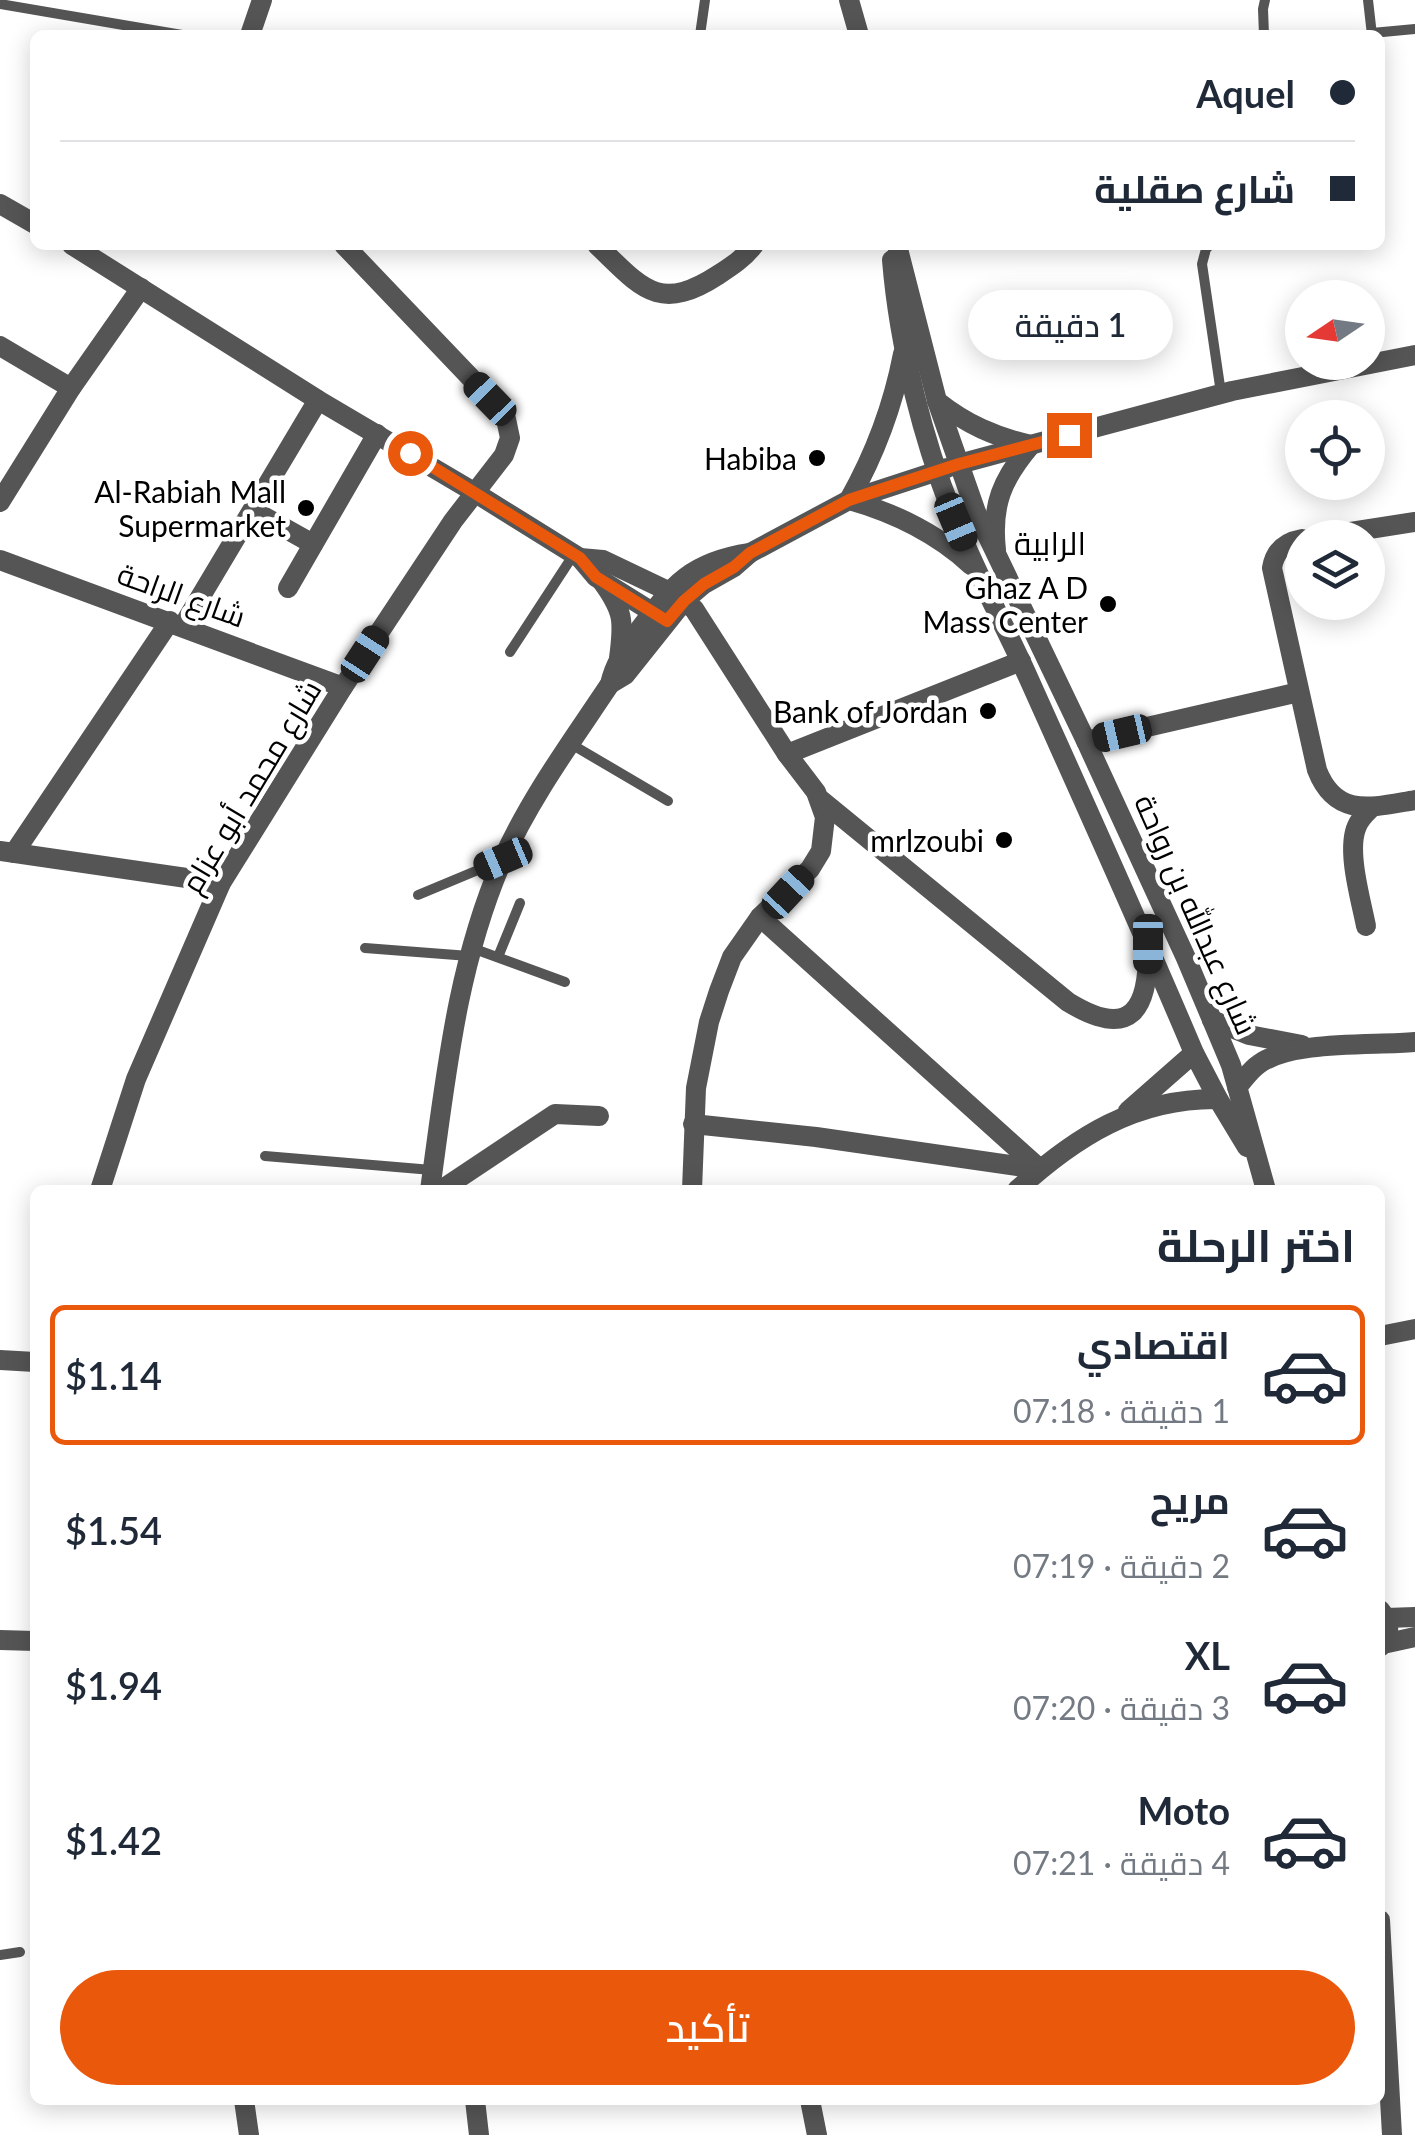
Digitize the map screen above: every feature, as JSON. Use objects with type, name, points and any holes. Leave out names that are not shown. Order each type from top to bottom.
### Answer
[{"type":"street","points":[[252,30],[262,0]]},
{"type":"street","points":[[849,0],[858,30]]},
{"type":"street","points":[[0,204],[30,221]]},
{"type":"street","points":[[81,250],[318,400],[577,556],[596,577],[660,617]]},
{"type":"street","points":[[106,264],[115,250]]},
{"type":"street","name":"شارع محمد أبو عزام","points":[[102,1185],[136,1079],[222,883],[343,687],[474,492],[504,455],[510,438],[506,419],[490,399],[349,250]]},
{"type":"street","points":[[602,250],[632,279],[654,292],[674,296],[700,287],[750,250]]},
{"type":"street","name":"شارع عبدالله بن رواحة","points":[[895,250],[894,288],[905,347],[937,471],[956,522],[1194,1053],[1259,1166]]},
{"type":"street","name":"شارع عبدالله بن رواحة","points":[[896,250],[938,400],[976,512],[1086,742],[1231,1064],[1265,1185]]},
{"type":"street","points":[[0,502],[71,388],[141,288]]},
{"type":"street","points":[[0,346],[71,388]]},
{"type":"street","points":[[849,500],[880,438],[905,347]]},
{"type":"street","points":[[610,684],[625,676],[686,575],[728,556],[750,553],[849,500],[959,464],[1221,394],[1415,355]]},
{"type":"street","points":[[222,883],[7,852],[177,624],[254,511],[318,400]]},
{"type":"street","points":[[938,400],[970,424],[1031,445]]},
{"type":"street","points":[[288,588],[377,434]]},
{"type":"street","points":[[997,557],[994,527],[998,496],[1011,468],[1031,445]]},
{"type":"street","points":[[849,500],[890,513],[928,532],[978,571]]},
{"type":"street","points":[[254,511],[314,544]]},
{"type":"street","points":[[1385,527],[1415,522]]},
{"type":"street","points":[[1285,545],[1274,558],[1272,568],[1322,783],[1342,802],[1355,806],[1415,800]]},
{"type":"street","points":[[577,556],[603,560],[694,608],[820,799],[1068,1002],[1100,1018],[1129,1016],[1140,1005],[1146,989],[1148,944]]},
{"type":"street","name":"شارع الراحة","points":[[0,560],[343,687]]},
{"type":"street","points":[[602,580],[621,617],[619,658]]},
{"type":"street","points":[[431,1180],[448,1052],[470,952],[503,859],[535,799],[610,684],[614,665],[660,617]]},
{"type":"street","points":[[787,754],[1020,661]]},
{"type":"street","points":[[1086,742],[1299,692]]},
{"type":"street","points":[[692,1185],[696,1088],[709,1022],[732,957],[760,917],[810,869],[821,851],[825,817],[820,799]]},
{"type":"street","points":[[1366,926],[1353,838],[1360,820],[1372,807]]},
{"type":"street","points":[[760,917],[1040,1169]]},
{"type":"street","points":[[1212,1020],[1249,1035],[1314,1048]]},
{"type":"street","points":[[1237,1088],[1257,1065],[1278,1054],[1415,1042]]},
{"type":"street","points":[[1022,1185],[1093,1132],[1122,1116],[1194,1053]]},
{"type":"street","points":[[1122,1116],[1172,1102],[1218,1100]]},
{"type":"street","points":[[449,1185],[556,1114],[599,1116]]},
{"type":"street","points":[[693,1124],[1040,1169]]},
{"type":"street","points":[[1385,1335],[1415,1329]]},
{"type":"street","points":[[0,1360],[30,1362]]},
{"type":"street","points":[[1385,1614],[1415,1617]]},
{"type":"street","points":[[1385,1644],[1415,1637]]},
{"type":"street","points":[[0,1640],[30,1641]]},
{"type":"street","points":[[1385,2021],[1392,2135]]},
{"type":"street","points":[[245,2105],[249,2135]]},
{"type":"street","points":[[476,2105],[479,2135]]},
{"type":"street","points":[[811,2105],[816,2135]]},
{"type":"lane","points":[[701,30],[705,0]]},
{"type":"lane","points":[[1264,30],[1265,0]]},
{"type":"lane","points":[[1368,0],[1372,30]]},
{"type":"lane","points":[[0,4],[153,30]]},
{"type":"lane","points":[[1385,32],[1415,28]]},
{"type":"lane","points":[[1206,250],[1202,264],[1221,394]]},
{"type":"lane","points":[[510,652],[577,556]]},
{"type":"lane","points":[[571,744],[668,801]]},
{"type":"lane","points":[[418,896],[503,859]]},
{"type":"lane","points":[[498,957],[520,903]]},
{"type":"lane","points":[[365,948],[470,952],[498,957],[564,982]]},
{"type":"lane","points":[[265,1156],[431,1180]]},
{"type":"lane","points":[[0,1954],[20,1952]]},
{"type":"place","name":"Habiba","points":[[817,458]]},
{"type":"place","name":"Al-Rabiah Mall Supermarket","points":[[306,508]]},
{"type":"place","name":"Ghaz A D Mass Center","points":[[1108,604]]},
{"type":"place","name":"Bank of Jordan","points":[[988,711]]},
{"type":"place","name":"mrlzoubi","points":[[1004,840]]},
{"type":"district","name":"الرابية","points":[[1050,542]]},
{"type":"route","points":[[410,453],[580,558],[596,577],[667,621],[704,584],[750,553],[849,500],[959,464],[1069,435]]}]
